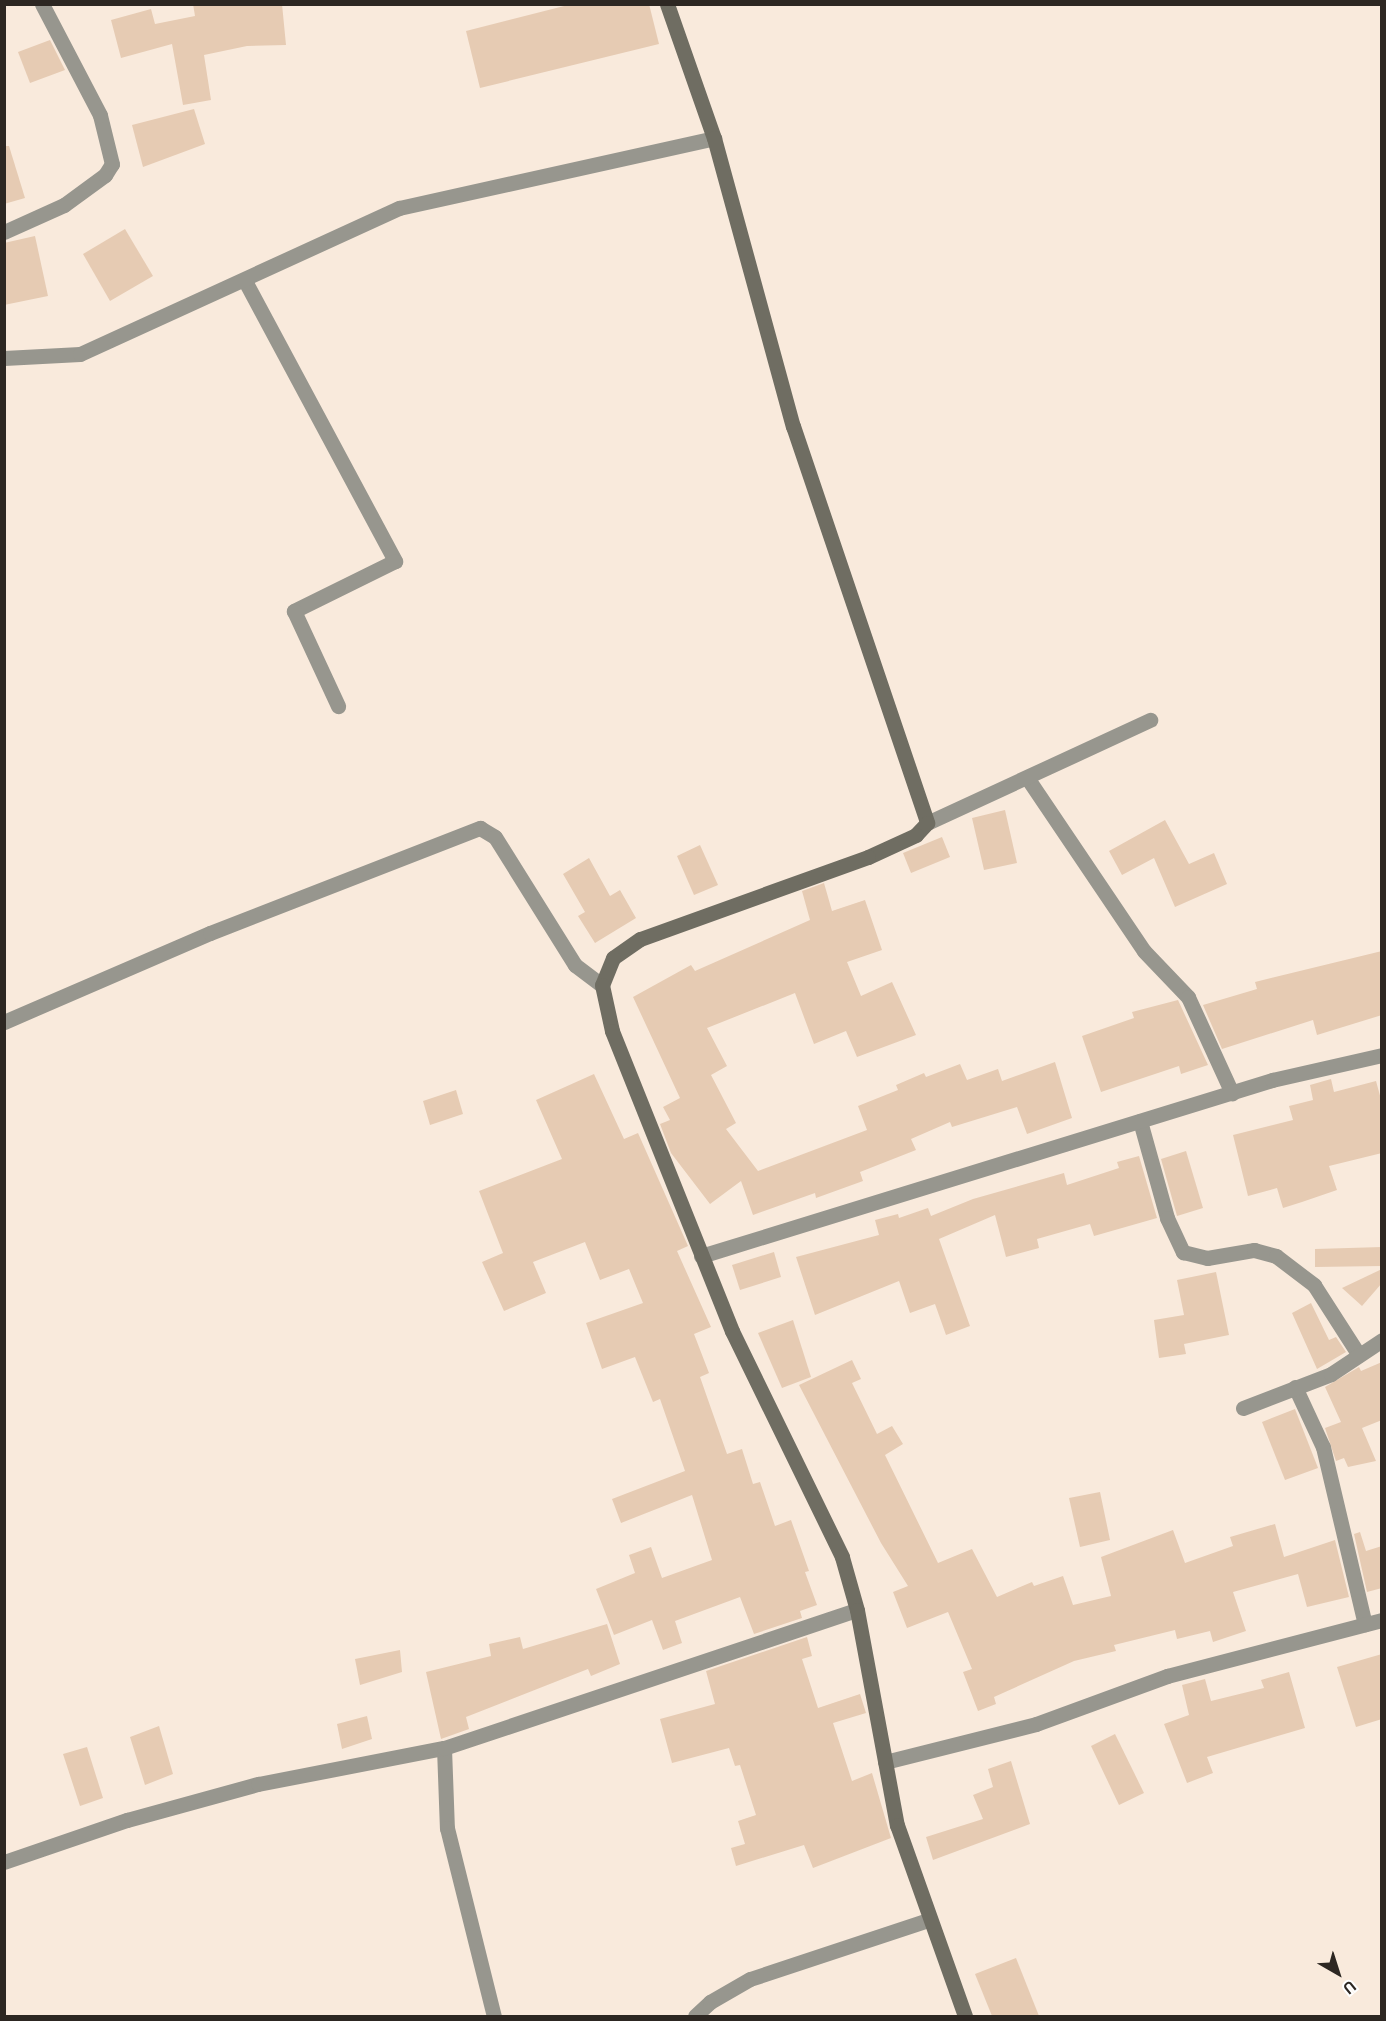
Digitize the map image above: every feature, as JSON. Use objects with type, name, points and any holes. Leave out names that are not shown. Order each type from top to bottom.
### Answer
[{"type":"street","points":[[4,232],[64,205],[105,175],[112,164],[100,115],[42,4]]},
{"type":"street","points":[[667,4],[714,138],[793,426],[927,823]]},
{"type":"street","points":[[4,358],[80,354],[245,281],[399,208],[714,138]]},
{"type":"street","points":[[245,281],[395,561],[294,611],[338,706]]},
{"type":"street","points":[[965,2016],[928,1920],[897,1825],[857,1610],[829,1526],[732,1331],[612,1031],[602,985],[613,958],[640,939],[868,857],[916,835],[927,823],[1029,779],[1150,720]]},
{"type":"street","points":[[1029,779],[1144,951],[1188,997],[1232,1093]]},
{"type":"street","points":[[4,1022],[210,933],[480,828],[495,837],[575,965],[602,985]]},
{"type":"street","points":[[701,1256],[1232,1093],[1382,1055]]},
{"type":"street","points":[[1140,1121],[1167,1218],[1184,1252],[1207,1258],[1254,1250],[1276,1256],[1314,1286],[1359,1355]]},
{"type":"street","points":[[1243,1408],[1331,1374],[1382,1340]]},
{"type":"street","points":[[1295,1387],[1323,1447],[1333,1504],[1365,1624]]},
{"type":"street","points":[[4,1862],[127,1820],[258,1784],[444,1748],[857,1610]]},
{"type":"street","points":[[885,1762],[1036,1724],[1167,1676],[1382,1620]]},
{"type":"street","points":[[444,1748],[447,1828],[494,2016]]},
{"type":"street","points":[[695,2016],[710,2002],[750,1979],[928,1920]]},
{"type":"building","points":[[193,4],[282,4],[286,45],[247,46],[204,55],[211,100],[183,105],[172,44],[121,58],[111,20],[151,9],[155,24],[195,16]]},
{"type":"building","points":[[572,4],[649,4],[659,44],[480,88],[466,31]]},
{"type":"building","points":[[50,40],[65,70],[30,83],[18,52]]},
{"type":"building","points":[[194,109],[205,144],[143,167],[132,125]]},
{"type":"building","points":[[4,146],[9,146],[25,198],[4,204]]},
{"type":"building","points":[[125,229],[153,276],[110,301],[83,254]]},
{"type":"building","points":[[35,236],[48,296],[4,305],[4,243]]},
{"type":"building","points":[[1005,810],[1017,863],[984,870],[972,818]]},
{"type":"building","points":[[1165,820],[1189,864],[1214,853],[1227,884],[1175,907],[1154,858],[1122,875],[1109,851]]},
{"type":"building","points":[[942,837],[950,857],[911,873],[903,853]]},
{"type":"building","points":[[700,845],[718,885],[694,895],[677,856]]},
{"type":"building","points":[[589,858],[610,896],[620,890],[636,918],[595,943],[578,916],[585,912],[563,874]]},
{"type":"building","points":[[824,883],[832,911],[865,900],[882,950],[847,962],[861,996],[892,982],[916,1035],[857,1057],[846,1031],[814,1044],[795,993],[707,1028],[727,1066],[711,1075],[736,1123],[726,1129],[758,1171],[867,1130],[858,1106],[898,1090],[896,1085],[924,1073],[926,1077],[960,1064],[967,1080],[998,1069],[1002,1081],[1055,1062],[1072,1118],[1027,1134],[1017,1107],[952,1127],[950,1122],[911,1139],[916,1150],[860,1172],[863,1181],[816,1198],[815,1193],[753,1215],[741,1181],[710,1204],[671,1153],[660,1124],[670,1120],[663,1107],[680,1098],[633,997],[691,965],[695,971],[810,920],[802,891]]},
{"type":"building","points":[[1382,951],[1382,1015],[1317,1035],[1313,1020],[1222,1049],[1203,1005],[1257,989],[1255,982]]},
{"type":"building","points":[[1178,1000],[1208,1065],[1181,1074],[1179,1066],[1101,1092],[1082,1036],[1134,1018],[1132,1012]]},
{"type":"building","points":[[594,1074],[624,1139],[638,1133],[688,1246],[677,1251],[711,1327],[694,1334],[709,1373],[700,1377],[727,1454],[742,1449],[753,1484],[760,1482],[775,1526],[791,1520],[809,1571],[805,1572],[817,1605],[800,1611],[802,1618],[754,1634],[740,1597],[675,1621],[682,1643],[663,1650],[652,1620],[614,1635],[596,1589],[635,1573],[629,1555],[651,1547],[662,1578],[712,1560],[692,1495],[621,1523],[612,1499],[685,1471],[660,1399],[653,1402],[635,1357],[602,1369],[586,1323],[643,1303],[629,1269],[600,1280],[585,1242],[533,1262],[546,1293],[504,1311],[482,1262],[503,1253],[479,1191],[562,1159],[536,1100]]},
{"type":"building","points":[[1331,1079],[1334,1092],[1376,1081],[1382,1103],[1382,1153],[1329,1166],[1337,1190],[1302,1202],[1283,1208],[1277,1188],[1248,1196],[1233,1135],[1293,1120],[1289,1106],[1313,1100],[1310,1085]]},
{"type":"building","points":[[456,1090],[463,1114],[430,1125],[423,1101]]},
{"type":"building","points":[[1186,1151],[1203,1208],[1177,1216],[1161,1159]]},
{"type":"building","points":[[1139,1156],[1157,1218],[1094,1236],[1090,1224],[1037,1239],[1039,1248],[1006,1257],[995,1215],[939,1239],[970,1326],[946,1335],[935,1304],[910,1313],[899,1281],[815,1315],[796,1257],[879,1235],[875,1220],[898,1214],[899,1218],[928,1208],[931,1216],[973,1199],[1064,1173],[1067,1185],[1119,1168],[1117,1162]]},
{"type":"building","points":[[1382,1247],[1382,1266],[1315,1267],[1315,1249]]},
{"type":"building","points":[[774,1252],[781,1277],[740,1290],[732,1265]]},
{"type":"building","points":[[1382,1269],[1382,1283],[1362,1306],[1342,1288]]},
{"type":"building","points":[[1216,1272],[1229,1335],[1184,1344],[1186,1354],[1159,1358],[1154,1320],[1184,1315],[1177,1280]]},
{"type":"building","points":[[1311,1303],[1329,1340],[1336,1337],[1346,1352],[1317,1369],[1292,1313]]},
{"type":"building","points":[[793,1320],[811,1377],[782,1388],[758,1333]]},
{"type":"building","points":[[852,1360],[861,1379],[852,1383],[877,1434],[892,1426],[903,1444],[885,1455],[938,1563],[972,1549],[997,1597],[1032,1582],[1034,1586],[1063,1576],[1073,1605],[1111,1596],[1101,1557],[1173,1530],[1185,1563],[1233,1546],[1230,1537],[1275,1524],[1284,1557],[1335,1540],[1349,1597],[1307,1607],[1298,1574],[1233,1592],[1246,1631],[1213,1642],[1210,1631],[1177,1639],[1175,1630],[1114,1645],[1116,1651],[1074,1661],[994,1697],[996,1704],[978,1711],[963,1672],[972,1669],[948,1612],[907,1628],[893,1592],[908,1586],[881,1543],[799,1385]]},
{"type":"building","points":[[1382,1362],[1382,1420],[1362,1428],[1376,1461],[1348,1467],[1344,1458],[1336,1461],[1325,1428],[1341,1422],[1325,1387],[1359,1367],[1361,1371]]},
{"type":"building","points":[[1295,1409],[1318,1468],[1285,1480],[1262,1422]]},
{"type":"building","points":[[1100,1492],[1110,1540],[1080,1547],[1069,1498]]},
{"type":"building","points":[[1360,1532],[1366,1551],[1382,1546],[1382,1588],[1367,1592],[1354,1534]]},
{"type":"building","points":[[607,1624],[620,1664],[591,1676],[588,1669],[466,1717],[469,1729],[441,1739],[426,1672],[491,1656],[489,1644],[520,1637],[523,1649]]},
{"type":"building","points":[[807,1637],[812,1656],[802,1659],[818,1708],[860,1694],[866,1713],[833,1723],[852,1781],[872,1773],[891,1838],[813,1868],[804,1845],[736,1866],[731,1848],[745,1844],[738,1821],[756,1815],[740,1765],[735,1766],[729,1748],[672,1763],[660,1719],[715,1704],[706,1671]]},
{"type":"building","points":[[400,1650],[402,1672],[360,1685],[355,1659]]},
{"type":"building","points":[[1382,1654],[1382,1719],[1356,1727],[1337,1667]]},
{"type":"building","points":[[1289,1672],[1305,1728],[1207,1757],[1213,1773],[1187,1783],[1164,1724],[1189,1715],[1182,1685],[1205,1679],[1211,1701],[1264,1688],[1261,1680]]},
{"type":"building","points":[[367,1716],[372,1739],[342,1749],[337,1724]]},
{"type":"building","points":[[159,1726],[173,1774],[145,1785],[130,1737]]},
{"type":"building","points":[[1115,1734],[1144,1793],[1119,1805],[1091,1746]]},
{"type":"building","points":[[87,1747],[103,1798],[80,1806],[63,1754]]},
{"type":"building","points":[[1011,1761],[1030,1824],[933,1860],[926,1837],[983,1819],[973,1795],[993,1787],[988,1769]]},
{"type":"building","points":[[1016,1958],[1039,2016],[992,2016],[975,1974]]}]
